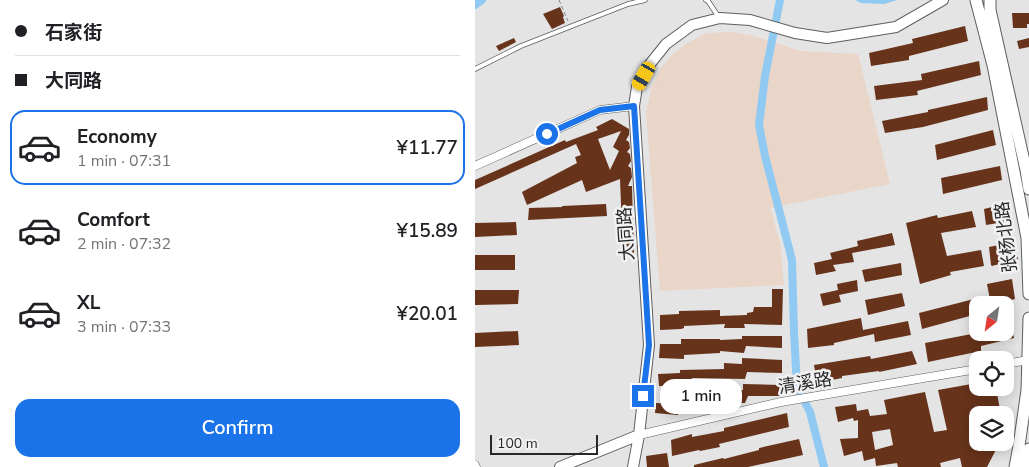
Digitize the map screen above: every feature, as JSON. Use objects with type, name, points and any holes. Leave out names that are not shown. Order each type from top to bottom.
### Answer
[{"type":"main road","name":"张杨北路","points":[[976,0],[993,65],[1027,238],[1029,294]]},
{"type":"main road","name":"张杨北路","points":[[990,0],[990,10],[1029,190]]},
{"type":"main road","points":[[1015,467],[1027,390],[1029,318]]},
{"type":"main road","points":[[1025,467],[1029,449]]},
{"type":"street","name":"大同路","points":[[633,467],[639,435],[649,345],[634,106],[637,87],[650,64],[666,44],[692,25],[719,18],[749,20],[795,33],[827,38],[896,26],[943,0]]},
{"type":"street","points":[[475,166],[600,110],[634,106]]},
{"type":"street","points":[[1014,362],[1028,360]]},
{"type":"street","name":"清溪路","points":[[639,435],[781,402],[969,370]]},
{"type":"street","points":[[560,467],[639,435]]},
{"type":"lane","points":[[475,69],[521,46],[628,4],[645,0]]},
{"type":"lane","points":[[706,0],[719,18]]},
{"type":"path","points":[[559,0],[570,27]]},
{"type":"shaded area","points":[[733,32],[754,36],[801,51],[858,54],[890,184],[770,208],[780,243],[784,285],[660,291],[646,112],[652,87],[660,69],[671,56],[687,43],[707,33]]},
{"type":"water","points":[[855,0],[897,0],[884,4],[861,3]]},
{"type":"building","points":[[560,7],[565,23],[552,29],[543,14]]},
{"type":"building","points":[[1012,13],[1029,13],[1027,28],[1013,28]]},
{"type":"building","points":[[965,26],[968,41],[909,56],[909,60],[871,66],[869,53],[913,43],[912,39]]},
{"type":"building","points":[[514,38],[516,42],[499,51],[496,46]]},
{"type":"building","points":[[1029,38],[1029,47],[1019,49],[1017,41]]},
{"type":"building","points":[[979,61],[981,75],[917,91],[918,95],[876,100],[874,86],[922,80],[921,74]]},
{"type":"building","points":[[987,97],[988,110],[923,127],[885,133],[882,121]]},
{"type":"building","points":[[612,119],[629,129],[629,135],[626,140],[629,142],[630,148],[627,152],[630,154],[631,161],[628,166],[631,168],[632,177],[628,186],[632,186],[634,254],[623,254],[620,179],[586,192],[582,180],[527,205],[522,192],[577,163],[575,157],[581,155],[576,144],[475,189],[475,180],[565,140],[566,142],[598,130],[596,127]],"holes":[[[621,131],[613,147],[619,151],[610,170],[598,139]]]},
{"type":"building","points":[[993,130],[996,145],[937,160],[935,145]]},
{"type":"building","points":[[1000,166],[1002,180],[943,194],[941,178]]},
{"type":"building","points":[[606,204],[607,216],[528,220],[529,208]]},
{"type":"building","points":[[1005,204],[1010,221],[986,225],[984,209]]},
{"type":"building","points":[[972,211],[976,227],[941,233],[947,256],[981,250],[984,266],[950,272],[951,275],[920,284],[906,223],[937,215],[938,218]]},
{"type":"building","points":[[516,222],[517,235],[475,237],[475,223]]},
{"type":"building","points":[[892,233],[895,245],[852,253],[854,262],[833,265],[836,271],[816,275],[814,263],[832,259],[830,253],[858,246],[857,241]]},
{"type":"building","points":[[1014,242],[1018,259],[992,266],[989,247]]},
{"type":"building","points":[[475,255],[515,255],[515,270],[475,270]]},
{"type":"building","points":[[901,263],[902,275],[865,282],[862,270]]},
{"type":"building","points":[[1012,279],[1015,299],[1014,296],[989,296],[987,284]]},
{"type":"building","points":[[857,280],[858,291],[839,295],[841,302],[823,306],[820,294],[838,290],[837,284]]},
{"type":"building","points":[[772,289],[783,289],[782,325],[744,324],[745,328],[724,328],[725,324],[684,326],[681,329],[660,330],[660,315],[679,314],[679,311],[720,310],[720,316],[747,315],[747,313],[753,312],[754,307],[772,307]]},
{"type":"building","points":[[475,290],[519,290],[518,304],[475,305]]},
{"type":"building","points":[[902,293],[905,306],[868,315],[865,300]]},
{"type":"building","points":[[969,300],[969,316],[922,329],[919,313]]},
{"type":"building","points":[[861,318],[863,330],[908,321],[911,335],[875,342],[874,334],[834,343],[834,345],[808,348],[807,329]]},
{"type":"building","points":[[518,331],[519,345],[475,347],[475,333]]},
{"type":"building","points":[[969,335],[969,341],[1002,341],[981,346],[981,351],[969,351],[969,353],[928,362],[925,343]]},
{"type":"building","points":[[742,336],[782,336],[782,348],[746,346],[744,353],[720,351],[720,353],[684,355],[684,359],[659,358],[660,344],[681,344],[681,339],[742,339]]},
{"type":"building","points":[[912,351],[917,364],[879,372],[842,376],[842,378],[817,383],[814,365],[870,356],[871,359]]},
{"type":"building","points":[[742,358],[782,360],[782,373],[747,372],[745,379],[692,378],[691,383],[681,383],[681,386],[659,386],[658,374],[680,373],[680,370],[724,369],[724,363],[742,364]]},
{"type":"building","points":[[743,384],[781,385],[781,396],[748,396],[745,403],[722,403],[723,389],[743,390]]},
{"type":"building","points":[[969,384],[969,396],[997,396],[999,406],[969,406],[969,451],[995,451],[987,467],[962,467],[960,458],[940,463],[941,467],[898,467],[897,463],[876,466],[875,458],[864,461],[862,451],[844,456],[840,439],[858,438],[858,420],[854,421],[853,418],[838,422],[835,407],[856,404],[857,411],[868,409],[870,416],[887,414],[884,400],[925,392],[934,432],[947,430],[938,390]],"holes":[[[890,429],[893,445],[875,450],[872,432]]]},
{"type":"building","points":[[678,399],[715,399],[715,410],[679,409],[678,415],[655,413],[656,403],[678,404]]},
{"type":"building","points":[[787,413],[789,427],[719,444],[720,447],[672,456],[671,440],[692,434],[692,437],[724,431],[724,428]]},
{"type":"building","points":[[799,439],[803,455],[748,467],[694,467],[694,465]]},
{"type":"building","points":[[667,453],[669,467],[647,467],[646,456]]},
{"type":"waterway","points":[[475,5],[482,0]]},
{"type":"waterway","points":[[780,0],[765,76],[759,125],[765,156],[792,260],[797,387],[810,412],[824,467]]},
{"type":"route","points":[[547,134],[600,110],[634,106],[649,345],[643,396]]}]
